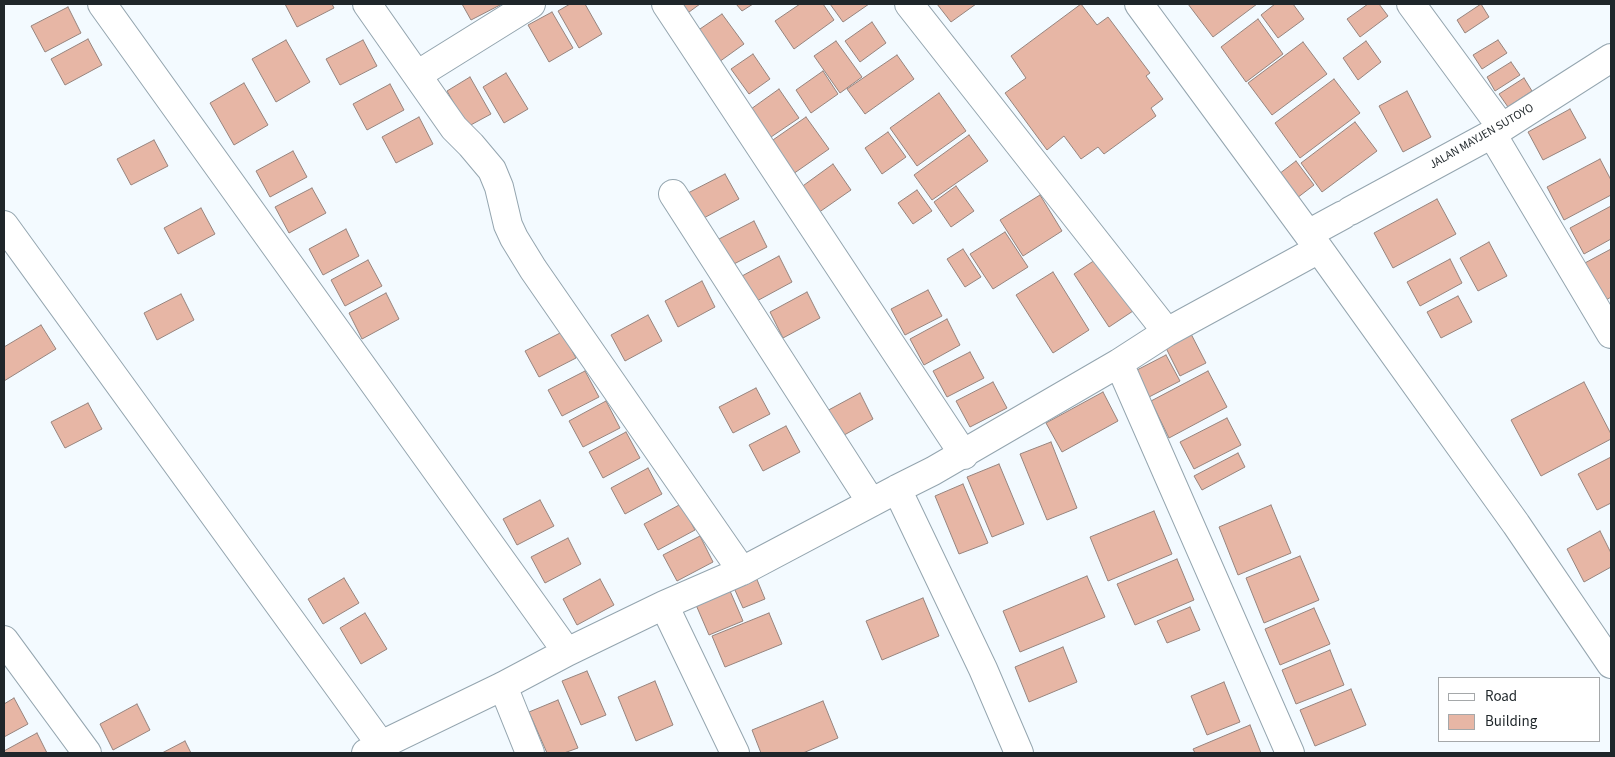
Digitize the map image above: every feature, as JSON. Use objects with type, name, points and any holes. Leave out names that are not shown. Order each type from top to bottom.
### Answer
[{"type":"street","points":[[102,4],[567,652]]},
{"type":"street","points":[[367,4],[454,128],[492,170],[499,187],[508,225],[533,269],[742,571]]},
{"type":"street","points":[[666,4],[964,455]]},
{"type":"street","points":[[909,4],[1167,332]]},
{"type":"street","points":[[1139,4],[1314,241],[1516,524],[1611,664]]},
{"type":"street","points":[[1411,4],[1497,131],[1611,334]]},
{"type":"street","points":[[417,75],[524,6]]},
{"type":"street","name":"JALAN MAYJEN SUTOYO","points":[[373,749],[503,686],[567,652],[742,571],[964,455],[1119,362],[1314,241],[1346,213],[1497,131],[1611,58]]},
{"type":"street","points":[[673,194],[871,502]]},
{"type":"street","points":[[4,225],[373,749]]},
{"type":"street","points":[[1119,362],[1290,753]]},
{"type":"street","points":[[897,489],[983,669],[1020,753]]},
{"type":"street","points":[[664,606],[736,753]]},
{"type":"street","points":[[4,640],[87,753]]},
{"type":"street","points":[[503,686],[530,753]]},
{"type":"building","points":[[285,4],[332,4],[334,8],[297,27]]},
{"type":"building","points":[[462,4],[502,4],[471,20]]},
{"type":"building","points":[[570,4],[585,4],[602,34],[579,48],[558,11]]},
{"type":"building","points":[[677,4],[700,4],[685,15]]},
{"type":"building","points":[[736,4],[753,4],[742,11]]},
{"type":"building","points":[[800,4],[823,4],[834,20],[794,49],[775,21]]},
{"type":"building","points":[[830,4],[869,4],[843,22]]},
{"type":"building","points":[[937,4],[976,4],[951,22]]},
{"type":"building","points":[[1081,4],[1097,25],[1108,17],[1150,73],[1146,76],[1163,99],[1151,108],[1156,116],[1104,154],[1098,147],[1081,159],[1064,136],[1047,150],[1005,93],[1026,78],[1011,56]]},
{"type":"building","points":[[1188,4],[1257,4],[1213,37]]},
{"type":"building","points":[[1275,4],[1293,4],[1304,19],[1278,38],[1261,15]]},
{"type":"building","points":[[1368,4],[1379,4],[1388,16],[1360,37],[1347,19]]},
{"type":"building","points":[[1481,4],[1489,17],[1465,33],[1457,20]]},
{"type":"building","points":[[68,7],[81,33],[45,52],[31,26]]},
{"type":"building","points":[[552,12],[573,48],[549,62],[528,25]]},
{"type":"building","points":[[722,14],[744,44],[719,62],[697,31]]},
{"type":"building","points":[[1258,19],[1283,54],[1246,82],[1221,47]]},
{"type":"building","points":[[872,22],[886,43],[860,62],[845,41]]},
{"type":"building","points":[[88,39],[102,65],[65,85],[51,59]]},
{"type":"building","points":[[286,40],[310,82],[276,102],[252,59]]},
{"type":"building","points":[[363,40],[377,66],[340,85],[326,59]]},
{"type":"building","points":[[1498,40],[1507,53],[1482,69],[1473,55]]},
{"type":"building","points":[[836,41],[862,77],[840,93],[814,56]]},
{"type":"building","points":[[1366,41],[1381,62],[1358,80],[1343,58]]},
{"type":"building","points":[[1303,42],[1327,74],[1272,115],[1248,83]]},
{"type":"building","points":[[753,54],[770,79],[749,94],[731,69]]},
{"type":"building","points":[[897,55],[914,79],[865,114],[847,89]]},
{"type":"building","points":[[1511,62],[1520,75],[1495,91],[1487,77]]},
{"type":"building","points":[[823,71],[838,94],[811,113],[796,90]]},
{"type":"building","points":[[506,73],[528,109],[504,123],[483,87]]},
{"type":"building","points":[[470,77],[491,114],[467,127],[447,91]]},
{"type":"building","points":[[1524,78],[1532,91],[1508,107],[1499,94]]},
{"type":"building","points":[[1334,79],[1360,113],[1300,158],[1275,123]]},
{"type":"building","points":[[244,83],[268,125],[234,145],[210,103]]},
{"type":"building","points":[[390,84],[404,110],[367,130],[353,104]]},
{"type":"building","points":[[779,89],[799,118],[771,137],[751,109]]},
{"type":"building","points":[[1407,91],[1431,137],[1403,152],[1379,106]]},
{"type":"building","points":[[939,93],[966,131],[917,166],[890,128]]},
{"type":"building","points":[[1570,109],[1586,138],[1543,160],[1528,132]]},
{"type":"building","points":[[419,117],[433,144],[396,163],[382,137]]},
{"type":"building","points":[[806,117],[829,149],[793,174],[770,142]]},
{"type":"building","points":[[1355,122],[1377,151],[1322,192],[1301,163]]},
{"type":"building","points":[[888,132],[906,157],[882,174],[865,148]]},
{"type":"building","points":[[969,135],[988,161],[932,200],[914,175]]},
{"type":"building","points":[[154,140],[168,166],[131,185],[117,159]]},
{"type":"building","points":[[293,151],[307,177],[270,197],[256,171]]},
{"type":"building","points":[[1600,159],[1611,180],[1611,195],[1564,220],[1547,187]]},
{"type":"building","points":[[1296,161],[1314,185],[1297,198],[1279,174]]},
{"type":"building","points":[[833,164],[851,190],[818,213],[800,188]]},
{"type":"building","points":[[725,174],[739,199],[702,219],[688,193]]},
{"type":"building","points":[[956,186],[974,211],[951,227],[934,202]]},
{"type":"building","points":[[312,188],[326,213],[289,233],[275,207]]},
{"type":"building","points":[[917,190],[932,211],[913,224],[898,203]]},
{"type":"building","points":[[1040,195],[1062,231],[1023,256],[1000,220]]},
{"type":"building","points":[[1437,199],[1456,234],[1393,268],[1374,233]]},
{"type":"building","points":[[1611,206],[1611,239],[1584,254],[1570,228]]},
{"type":"building","points":[[201,208],[215,234],[178,254],[164,228]]},
{"type":"building","points":[[754,221],[767,247],[730,266],[717,240]]},
{"type":"building","points":[[346,229],[359,256],[323,275],[309,249]]},
{"type":"building","points":[[1005,232],[1028,267],[993,289],[970,254]]},
{"type":"building","points":[[1489,242],[1507,276],[1478,291],[1460,258]]},
{"type":"building","points":[[963,249],[981,277],[965,287],[947,259]]},
{"type":"building","points":[[1611,249],[1611,297],[1603,302],[1583,264]]},
{"type":"building","points":[[779,256],[792,282],[755,302],[742,276]]},
{"type":"building","points":[[1098,258],[1133,311],[1109,327],[1074,274]]},
{"type":"building","points":[[1450,259],[1462,283],[1420,306],[1407,282]]},
{"type":"building","points":[[368,260],[382,286],[345,306],[331,280]]},
{"type":"building","points":[[1053,272],[1089,330],[1053,353],[1016,295]]},
{"type":"building","points":[[702,281],[715,307],[678,327],[665,301]]},
{"type":"building","points":[[928,290],[942,316],[905,335],[891,309]]},
{"type":"building","points":[[807,292],[820,318],[783,338],[770,312]]},
{"type":"building","points":[[386,293],[399,319],[362,339],[349,313]]},
{"type":"building","points":[[181,294],[194,320],[157,340],[144,313]]},
{"type":"building","points":[[1458,296],[1472,322],[1441,338],[1427,312]]},
{"type":"building","points":[[648,315],[662,341],[625,361],[611,335]]},
{"type":"building","points":[[947,319],[960,345],[924,365],[910,339]]},
{"type":"building","points":[[41,325],[56,349],[4,381],[4,347]]},
{"type":"building","points":[[562,332],[576,358],[539,377],[525,351]]},
{"type":"building","points":[[1190,332],[1206,363],[1180,376],[1165,346]]},
{"type":"building","points":[[970,352],[984,378],[947,397],[933,371]]},
{"type":"building","points":[[1166,355],[1180,381],[1149,397],[1135,371]]},
{"type":"building","points":[[585,371],[599,397],[562,416],[548,390]]},
{"type":"building","points":[[1208,371],[1227,407],[1169,438],[1151,401]]},
{"type":"building","points":[[993,382],[1007,408],[970,427],[956,401]]},
{"type":"building","points":[[1584,382],[1611,434],[1611,439],[1541,476],[1511,420]]},
{"type":"building","points":[[756,388],[770,414],[733,433],[719,407]]},
{"type":"building","points":[[1103,392],[1118,421],[1062,452],[1046,423]]},
{"type":"building","points":[[860,393],[873,419],[837,439],[823,413]]},
{"type":"building","points":[[606,401],[620,428],[583,447],[569,421]]},
{"type":"building","points":[[88,403],[102,429],[65,448],[51,422]]},
{"type":"building","points":[[1227,418],[1241,445],[1194,469],[1180,442]]},
{"type":"building","points":[[786,426],[800,452],[763,471],[749,445]]},
{"type":"building","points":[[626,432],[640,458],[603,478],[589,452]]},
{"type":"building","points":[[1051,442],[1077,508],[1047,520],[1020,454]]},
{"type":"building","points":[[1238,453],[1245,467],[1202,490],[1194,476]]},
{"type":"building","points":[[1611,457],[1611,503],[1597,510],[1578,474]]},
{"type":"building","points":[[999,464],[1024,524],[992,537],[967,477]]},
{"type":"building","points":[[648,468],[662,494],[625,514],[611,488]]},
{"type":"building","points":[[963,484],[988,543],[959,554],[935,496]]},
{"type":"building","points":[[540,500],[554,526],[517,545],[503,519]]},
{"type":"building","points":[[681,504],[695,530],[658,550],[644,524]]},
{"type":"building","points":[[1271,505],[1291,553],[1238,575],[1219,527]]},
{"type":"building","points":[[1154,511],[1172,554],[1108,581],[1090,537]]},
{"type":"building","points":[[1600,531],[1611,553],[1611,567],[1584,582],[1567,549]]},
{"type":"building","points":[[700,536],[713,562],[677,581],[663,555]]},
{"type":"building","points":[[568,538],[581,564],[545,583],[531,557]]},
{"type":"building","points":[[1300,556],[1319,600],[1264,623],[1246,578]]},
{"type":"building","points":[[1177,559],[1194,600],[1135,625],[1117,584]]},
{"type":"building","points":[[753,570],[765,599],[743,608],[730,579]]},
{"type":"building","points":[[1087,576],[1105,617],[1020,652],[1003,611]]},
{"type":"building","points":[[344,578],[359,603],[323,624],[308,599]]},
{"type":"building","points":[[600,579],[614,605],[577,625],[563,599]]},
{"type":"building","points":[[727,584],[743,621],[709,635],[693,598]]},
{"type":"building","points":[[923,598],[939,636],[882,660],[866,621]]},
{"type":"building","points":[[1190,607],[1200,630],[1167,643],[1157,621]]},
{"type":"building","points":[[1314,608],[1330,644],[1280,665],[1265,629]]},
{"type":"building","points":[[365,613],[387,649],[361,664],[340,628]]},
{"type":"building","points":[[769,613],[782,644],[725,667],[712,636]]},
{"type":"building","points":[[1063,647],[1077,682],[1029,702],[1015,667]]},
{"type":"building","points":[[1330,650],[1344,685],[1296,704],[1282,670]]},
{"type":"building","points":[[587,671],[606,715],[581,725],[562,681]]},
{"type":"building","points":[[655,681],[673,725],[636,741],[618,697]]},
{"type":"building","points":[[1224,682],[1240,722],[1207,735],[1191,696]]},
{"type":"building","points":[[1351,689],[1366,725],[1315,746],[1300,710]]},
{"type":"building","points":[[14,698],[28,724],[4,737],[4,704]]},
{"type":"building","points":[[558,700],[578,748],[564,753],[547,753],[529,712]]},
{"type":"building","points":[[823,701],[838,738],[803,753],[761,753],[752,730]]},
{"type":"building","points":[[137,704],[150,730],[113,750],[100,724]]},
{"type":"building","points":[[1250,725],[1261,753],[1195,753],[1193,749]]},
{"type":"building","points":[[37,733],[47,753],[4,753],[4,751]]},
{"type":"building","points":[[185,741],[191,753],[162,753]]}]
